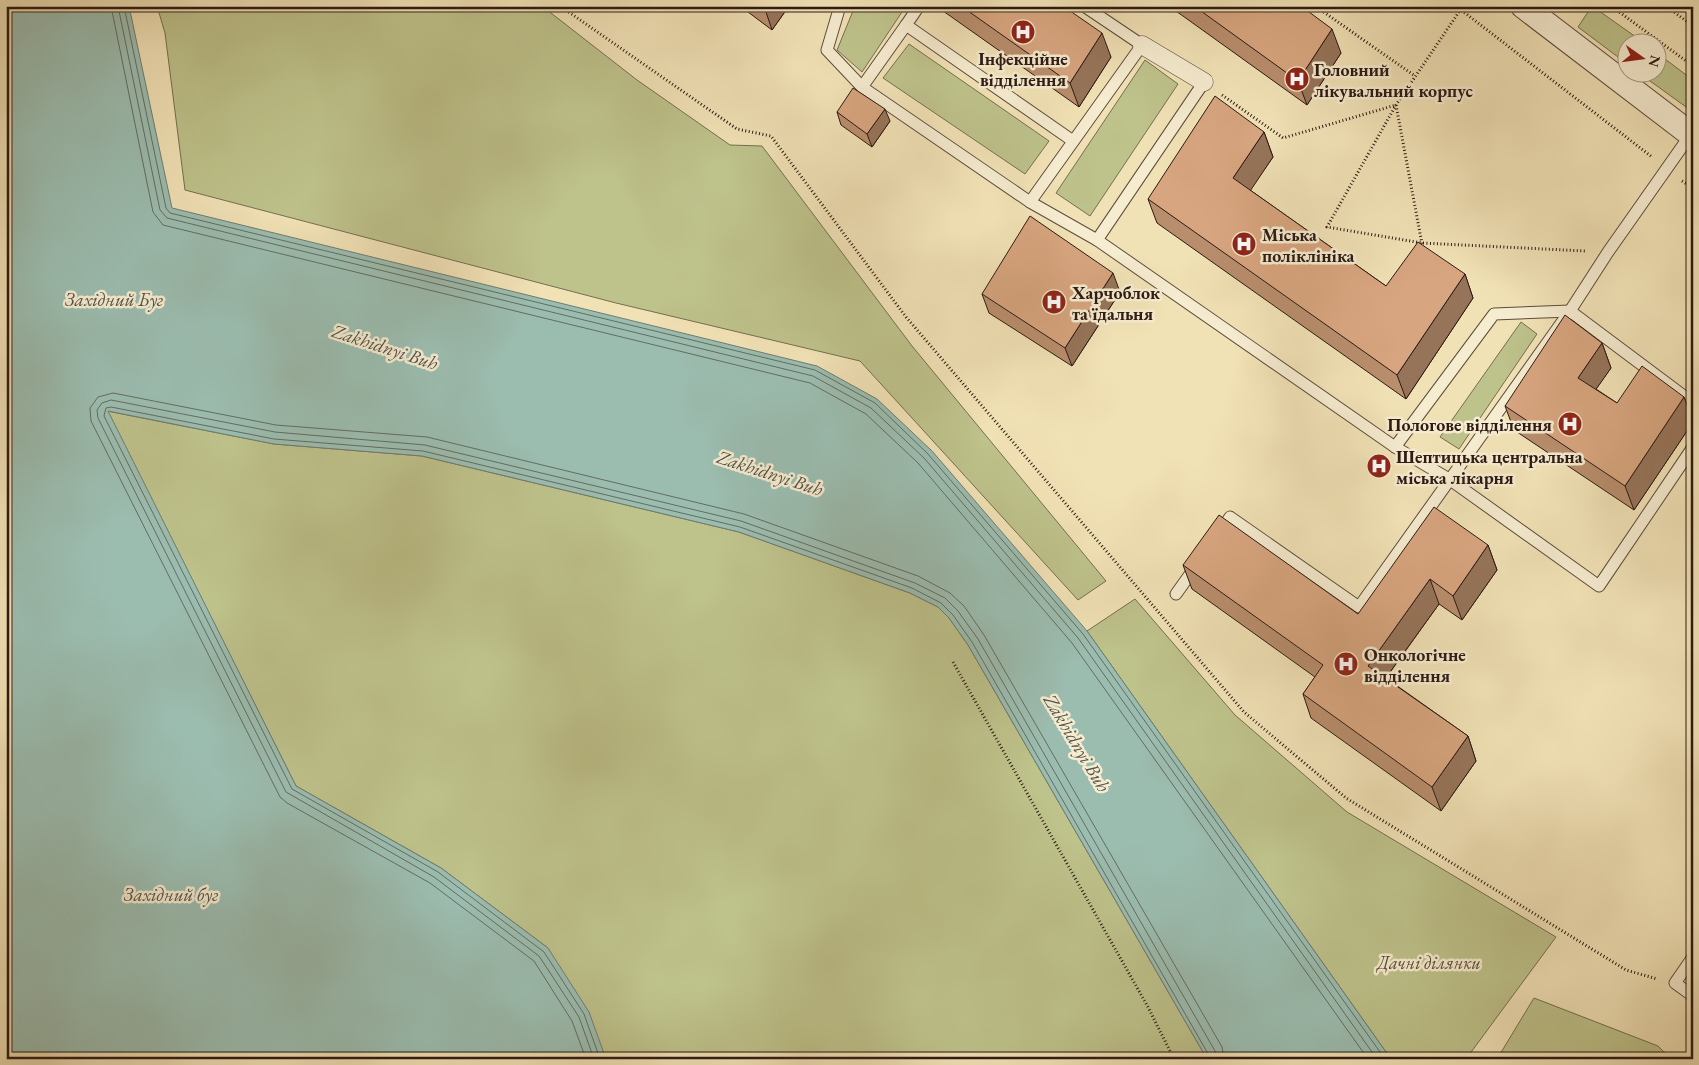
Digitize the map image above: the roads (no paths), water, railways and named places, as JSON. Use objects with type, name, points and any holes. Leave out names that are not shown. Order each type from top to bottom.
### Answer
[{"type":"street","points":[[1523,6],[1692,135]]},
{"type":"street","points":[[1142,45],[1204,82]]},
{"type":"lane","points":[[840,6],[827,50],[862,87],[1030,202],[1097,240],[1395,446],[1449,479],[1599,586],[1693,447]]},
{"type":"lane","points":[[862,87],[918,6]]},
{"type":"lane","points":[[1030,202],[1142,45],[1084,6]]},
{"type":"lane","points":[[906,25],[1073,141]]},
{"type":"lane","points":[[1097,240],[1204,82]]},
{"type":"lane","points":[[1214,540],[1230,517],[1359,607],[1570,311],[1666,168],[1692,135]]},
{"type":"lane","points":[[1395,446],[1494,314],[1570,311],[1693,403]]},
{"type":"lane","points":[[1176,594],[1203,556]]},
{"type":"lane","points":[[1693,957],[1675,983],[1693,996]]},
{"type":"water","points":[[6,6],[129,6],[172,208],[817,366],[877,399],[932,451],[1087,631],[1391,1059],[1207,1059],[968,645],[949,618],[938,607],[910,593],[739,532],[422,456],[274,444],[108,411],[296,786],[441,868],[548,948],[589,1012],[606,1059],[6,1059]]},
{"type":"place","name":"Інфекційне відділення","points":[[1023,32]]},
{"type":"place","name":"Головний лікувальний корпус","points":[[1297,79]]},
{"type":"place","name":"Міська поліклініка","points":[[1244,244]]},
{"type":"place","name":"Харчоблок та їдальня","points":[[1054,302]]},
{"type":"place","name":"Пологове відділення","points":[[1570,424]]},
{"type":"place","name":"Шептицька центральна міська лікарня","points":[[1379,466]]},
{"type":"place","name":"Онкологічне відділення","points":[[1346,664]]},
{"type":"water label","name":"Західний Буг","points":[[114,299]]},
{"type":"water label","name":"Zakhidnyi Buh","points":[[385,347]]},
{"type":"water label","name":"Zakhidnyi Buh","points":[[770,473]]},
{"type":"water label","name":"Zakhidnyi Buh","points":[[1077,743]]},
{"type":"water label","name":"Західний буг","points":[[171,894]]},
{"type":"park label","name":"Дачні ділянки","points":[[1429,962]]}]
